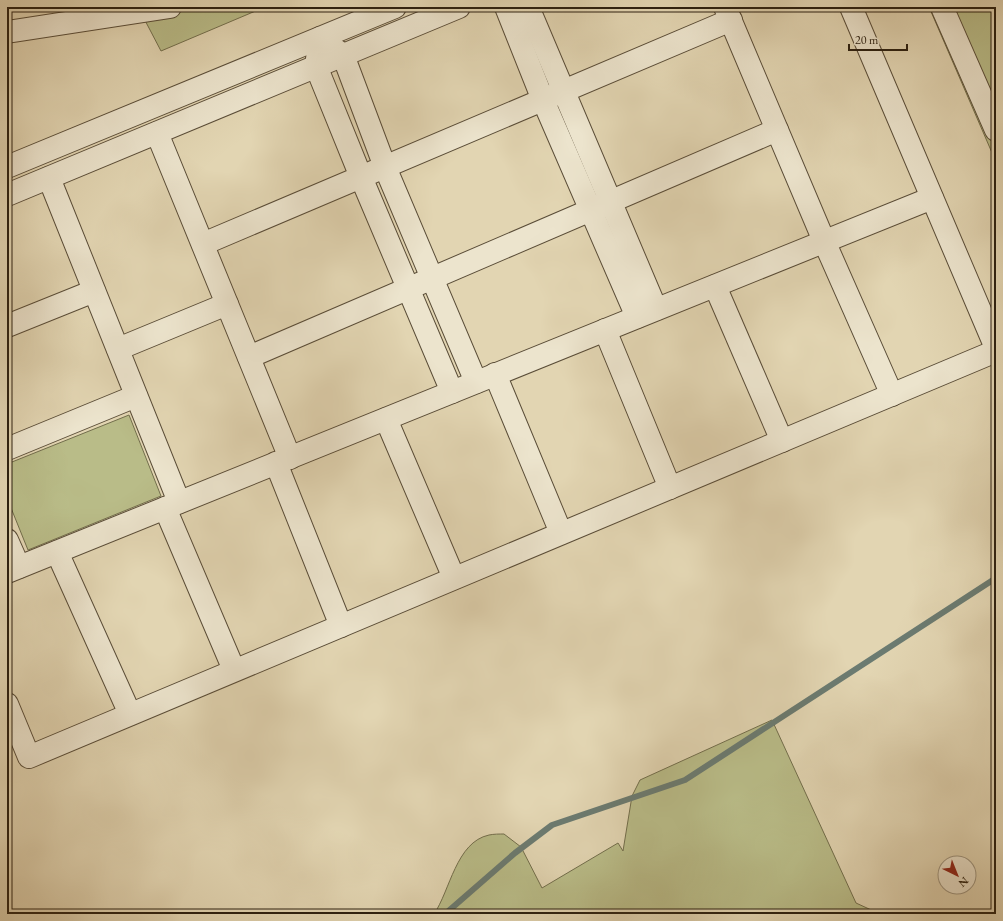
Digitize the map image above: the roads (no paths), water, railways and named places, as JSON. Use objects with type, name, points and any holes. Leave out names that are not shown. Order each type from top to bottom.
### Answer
[{"type":"street","points":[[7,32],[170,7]]},
{"type":"street","points":[[7,167],[395,7]]},
{"type":"street","points":[[7,195],[459,7]]},
{"type":"street","points":[[506,7],[543,100],[590,210],[647,313]]},
{"type":"street","points":[[528,7],[610,201],[647,313]]},
{"type":"street","points":[[851,7],[996,348]]},
{"type":"street","points":[[942,7],[996,130]]},
{"type":"street","points":[[202,244],[564,91],[728,13],[824,241],[892,395]]},
{"type":"street","points":[[320,38],[343,55],[385,167],[432,278],[486,378],[561,533]]},
{"type":"street","points":[[320,38],[316,66],[361,177],[452,392]]},
{"type":"street","points":[[248,357],[777,130]]},
{"type":"street","points":[[157,133],[248,357],[341,626]]},
{"type":"street","points":[[49,178],[136,396],[172,505],[234,670]]},
{"type":"street","points":[[7,540],[13,570],[932,198]]},
{"type":"street","points":[[715,286],[782,441]]},
{"type":"street","points":[[7,326],[94,291]]},
{"type":"street","points":[[118,349],[227,304]]},
{"type":"street","points":[[605,330],[670,488]]},
{"type":"street","points":[[7,704],[28,757],[996,351]]},
{"type":"street","points":[[7,449],[136,396]]},
{"type":"street","points":[[386,419],[454,578]]},
{"type":"street","points":[[57,552],[130,714]]},
{"type":"waterway","points":[[445,914],[515,853],[552,825],[685,780],[996,578]]}]
